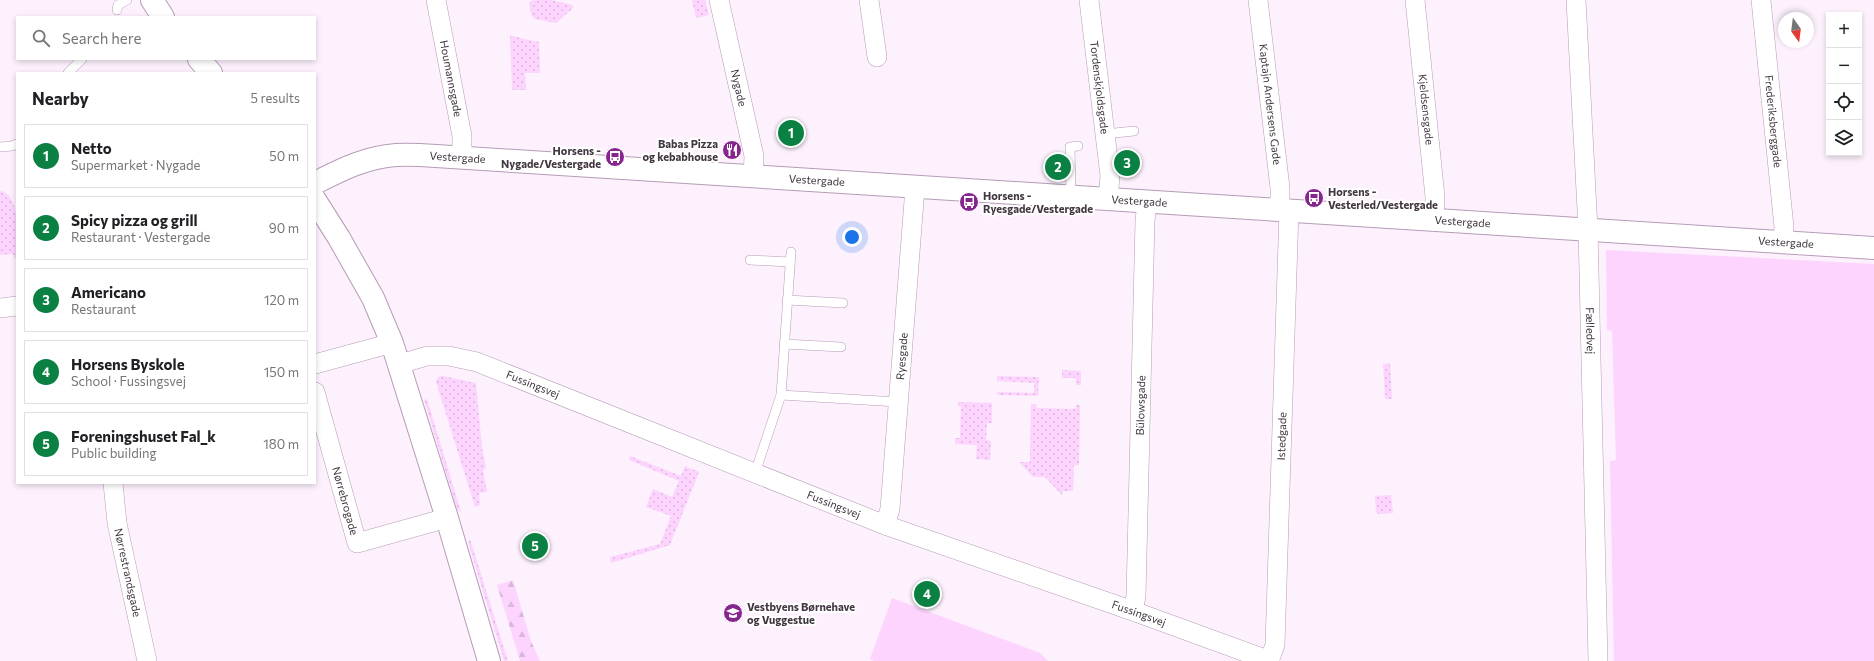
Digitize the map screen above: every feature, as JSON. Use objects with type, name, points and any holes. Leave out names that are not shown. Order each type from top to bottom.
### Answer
[{"type":"main road","points":[[152,0],[162,16]]},
{"type":"main road","points":[[200,60],[210,72]]},
{"type":"main road","name":"Vestergade","points":[[316,182],[344,168],[369,159],[397,155],[753,176],[915,188],[1108,198],[1874,248]]},
{"type":"main road","points":[[316,202],[340,238],[373,298],[400,364],[489,661]]},
{"type":"street","name":"Houmannsgade","points":[[436,0],[462,136],[462,158]]},
{"type":"street","name":"Nygade","points":[[719,0],[754,156],[753,176]]},
{"type":"street","points":[[869,0],[877,58]]},
{"type":"street","name":"Tordenskjoldsgade","points":[[1089,0],[1110,176],[1108,198]]},
{"type":"street","name":"Kaptajn Andersens Gade","points":[[1258,0],[1280,188],[1284,210]]},
{"type":"street","name":"Kjeldsensgade","points":[[1415,0],[1435,197],[1434,220]]},
{"type":"street","name":"Fælledvej","points":[[1576,0],[1588,229],[1598,661]]},
{"type":"street","name":"Frederiksberggade","points":[[1761,0],[1784,227],[1783,242]]},
{"type":"street","name":"Ryesgade","points":[[885,525],[890,509],[915,188]]},
{"type":"street","name":"Bülowsgade","points":[[1133,611],[1136,596],[1145,221],[1147,201]]},
{"type":"street","name":"Istedgade","points":[[1269,661],[1275,645],[1284,210]]},
{"type":"street","points":[[0,308],[16,306]]},
{"type":"street","points":[[316,364],[392,343]]},
{"type":"street","name":"Fussingsvej","points":[[400,364],[427,356],[449,356],[477,362],[885,525],[1133,611],[1269,661]]},
{"type":"street","name":"Nørrebrogade","points":[[316,396],[358,543],[447,518]]},
{"type":"street","name":"Nørrestrandsgade","points":[[113,484],[117,523],[147,661]]},
{"type":"lane","points":[[117,10],[118,5],[127,0]]},
{"type":"lane","points":[[69,72],[81,60]]},
{"type":"lane","points":[[1105,134],[1134,131]]},
{"type":"lane","points":[[0,147],[16,144]]},
{"type":"lane","points":[[1071,196],[1070,147],[1078,146]]},
{"type":"lane","points":[[755,473],[781,395],[790,252]]},
{"type":"lane","points":[[750,260],[790,262]]},
{"type":"lane","points":[[787,300],[843,303]]},
{"type":"lane","points":[[784,344],[841,347]]},
{"type":"lane","points":[[781,395],[898,402]]},
{"type":"green space","points":[[533,0],[551,0],[573,5],[573,8],[556,23],[535,19],[532,17],[529,3]]},
{"type":"green space","points":[[692,0],[705,0],[709,15],[696,18]]},
{"type":"green space","points":[[510,35],[539,42],[540,73],[525,73],[526,90],[512,90]]},
{"type":"green space","points":[[0,191],[7,194],[12,200],[15,209],[16,258],[14,258],[13,254],[0,255]]},
{"type":"green space","points":[[1606,250],[1874,264],[1874,661],[1614,661],[1610,461],[1616,460],[1612,331],[1607,330]]},
{"type":"green space","points":[[1390,363],[1392,399],[1385,399],[1383,364]]},
{"type":"green space","points":[[1062,370],[1081,371],[1081,385],[1076,385],[1076,378],[1062,378]]},
{"type":"green space","points":[[443,376],[476,383],[482,448],[486,468],[483,470],[487,492],[479,493],[480,505],[475,507],[436,382],[438,377]]},
{"type":"green space","points":[[997,376],[1039,377],[1038,396],[997,395],[997,392],[1034,393],[1034,383],[997,381]]},
{"type":"green space","points":[[427,399],[461,512],[457,509],[424,400]]},
{"type":"green space","points":[[958,402],[992,403],[992,423],[987,423],[986,440],[991,441],[990,460],[976,459],[977,445],[955,444],[955,438],[960,438],[961,406],[958,406]]},
{"type":"green space","points":[[1031,404],[1036,404],[1037,408],[1075,409],[1076,405],[1080,405],[1079,465],[1074,465],[1073,491],[1063,491],[1062,495],[1045,477],[1033,477],[1019,462],[1030,462]]},
{"type":"green space","points":[[630,456],[681,476],[685,466],[699,472],[670,545],[611,563],[610,557],[660,544],[671,516],[646,507],[653,489],[672,497],[679,481],[629,460]]},
{"type":"green space","points":[[1391,495],[1393,513],[1378,514],[1376,512],[1375,496]]},
{"type":"green space","points":[[470,539],[508,661],[504,661],[468,542]]},
{"type":"green space","points":[[513,580],[531,641],[540,661],[520,661],[497,585]]},
{"type":"green space","points":[[892,598],[1040,653],[1048,661],[874,661],[870,659]]},
{"type":"place","name":"Netto","points":[[791,133]]},
{"type":"place","name":"Babas Pizza og kebabhouse","points":[[732,150]]},
{"type":"place","name":"Horsens - Nygade/Vestergade","points":[[615,157]]},
{"type":"place","name":"Americano","points":[[1127,163]]},
{"type":"place","name":"Spicy pizza og grill","points":[[1058,167]]},
{"type":"place","name":"Horsens - Vesterled/Vestergade","points":[[1314,198]]},
{"type":"place","name":"Horsens - Ryesgade/Vestergade","points":[[969,202]]},
{"type":"place","name":"Foreningshuset Fal_k","points":[[535,546]]},
{"type":"place","name":"Horsens Byskole","points":[[927,594]]},
{"type":"place","name":"Vestbyens Børnehave og Vuggestue","points":[[733,613]]}]
